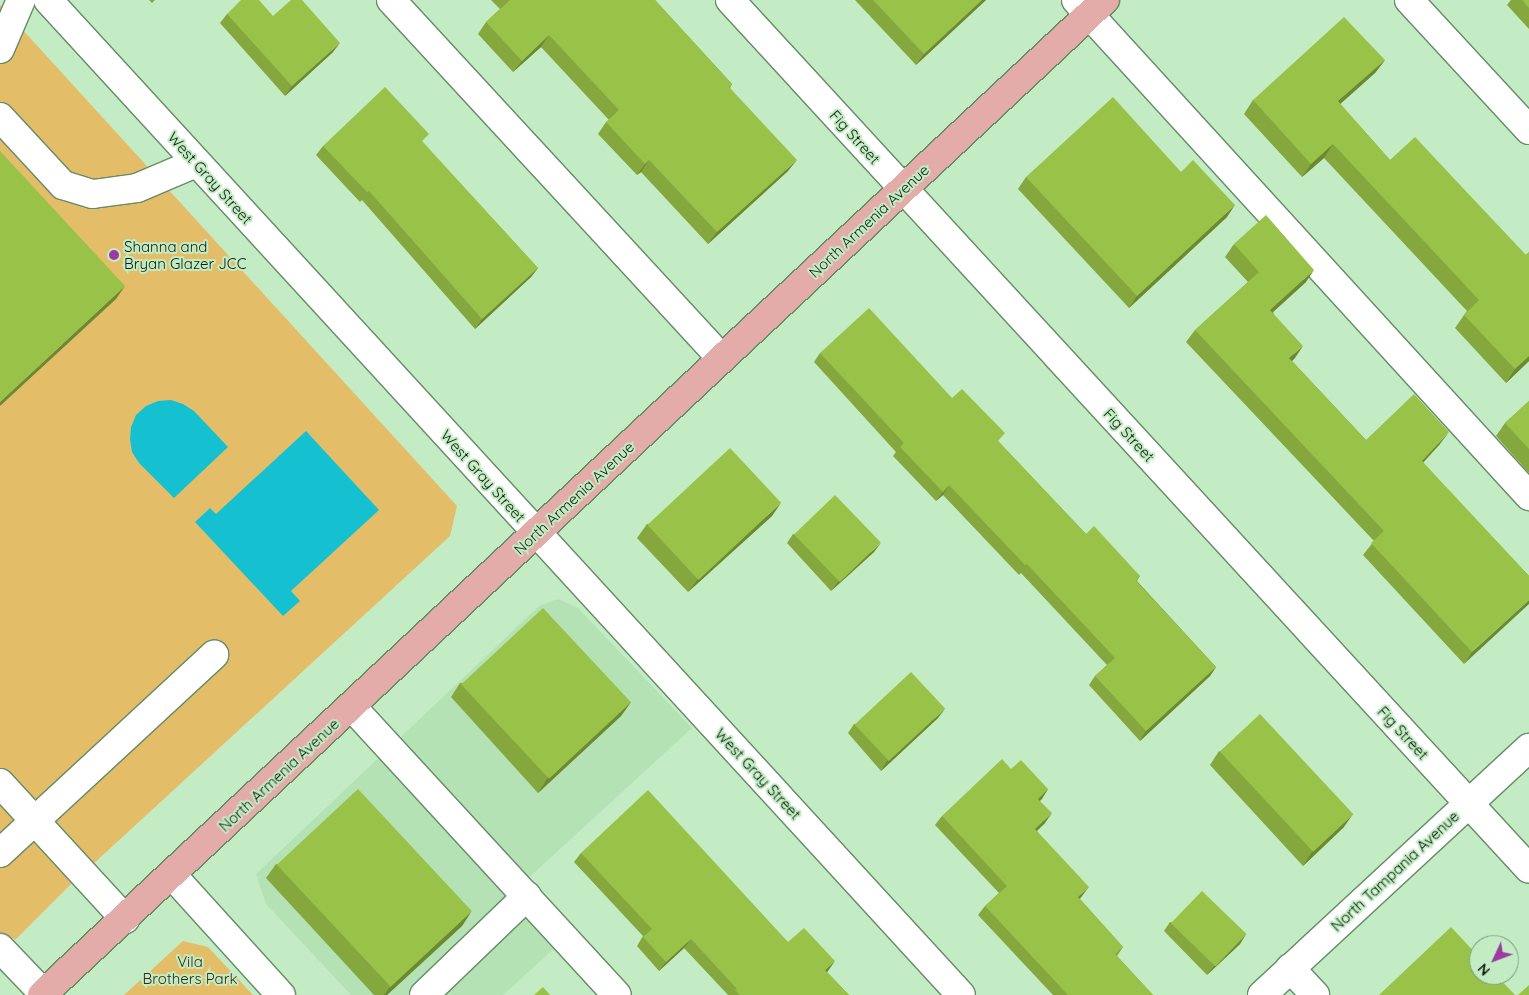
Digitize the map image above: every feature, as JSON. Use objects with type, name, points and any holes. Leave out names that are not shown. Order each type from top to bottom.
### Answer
[{"type":"main road","name":"North Armenia Avenue","points":[[42,994],[125,919],[722,360],[902,189],[1090,5]]},
{"type":"street","points":[[0,49],[21,0]]},
{"type":"street","name":"West Gray Street","points":[[48,0],[961,995]]},
{"type":"street","points":[[391,0],[722,360]]},
{"type":"street","name":"Fig Street","points":[[730,0],[1529,870]]},
{"type":"street","points":[[1409,0],[1529,130]]},
{"type":"street","points":[[1090,5],[1529,496]]},
{"type":"street","points":[[0,117],[63,185],[93,194],[137,188],[196,163]]},
{"type":"street","points":[[0,853],[214,655]]},
{"type":"street","points":[[352,707],[617,995]]},
{"type":"street","name":"North Tampania Avenue","points":[[1262,995],[1529,748]]},
{"type":"street","points":[[0,783],[125,919]]},
{"type":"street","points":[[172,875],[281,995]]},
{"type":"street","points":[[424,995],[526,896]]},
{"type":"street","points":[[0,948],[42,994]]},
{"type":"street","points":[[1290,968],[1315,995]]},
{"type":"shaded area","points":[[558,599],[578,608],[692,728],[523,883],[570,934],[503,995],[351,995],[266,904],[256,874],[539,606]]},
{"type":"green space","name":"Shanna and Bryan Glazer JCC","points":[[0,5],[457,506],[450,536],[67,888],[15,940],[13,938],[0,950]]},
{"type":"green space","name":"Vila Brothers Park","points":[[183,941],[208,947],[253,995],[124,995]]},
{"type":"water","points":[[171,400],[183,404],[194,411],[228,447],[174,498],[139,463],[132,452],[130,439],[131,427],[136,415],[146,406],[158,401]]},
{"type":"water","points":[[306,431],[379,510],[291,591],[300,601],[283,616],[195,522],[210,508],[216,514]]},
{"type":"building","points":[[241,0],[259,0],[273,16],[291,0],[302,0],[340,43],[292,86],[227,14]]},
{"type":"building","points":[[510,0],[655,0],[732,84],[729,87],[797,160],[717,232],[649,160],[645,164],[606,122],[619,110],[549,35],[522,61],[486,22]]},
{"type":"building","points":[[873,0],[982,0],[924,54]]},
{"type":"building","points":[[1522,0],[1529,0],[1529,8]]},
{"type":"building","points":[[1344,17],[1385,60],[1338,101],[1390,160],[1415,137],[1526,255],[1529,252],[1529,356],[1515,369],[1464,315],[1479,300],[1333,144],[1311,164],[1253,100]]},
{"type":"building","points":[[385,87],[429,134],[422,141],[538,268],[482,319],[369,191],[367,192],[323,146]]},
{"type":"building","points":[[1113,97],[1181,172],[1193,160],[1235,205],[1137,296],[1026,177]]},
{"type":"building","points":[[0,151],[125,286],[0,402]]},
{"type":"building","points":[[1266,215],[1314,270],[1270,310],[1303,346],[1289,358],[1366,440],[1414,394],[1449,432],[1422,461],[1529,576],[1529,600],[1472,652],[1371,543],[1384,531],[1195,330],[1259,272],[1234,244]]},
{"type":"building","points":[[869,308],[952,398],[962,389],[1005,433],[998,441],[1086,534],[1094,526],[1140,576],[1136,581],[1216,667],[1146,731],[1095,676],[1115,658],[1027,564],[1025,565],[949,485],[943,492],[900,447],[904,443],[820,353]]},
{"type":"building","points":[[1529,401],[1529,449],[1505,423]]},
{"type":"building","points":[[730,448],[781,503],[699,580],[647,525]]},
{"type":"building","points":[[835,495],[881,542],[840,582],[794,535]]},
{"type":"building","points":[[543,608],[631,702],[549,779],[461,684]]},
{"type":"building","points":[[911,672],[945,709],[889,761],[855,725]]},
{"type":"building","points":[[1260,714],[1353,814],[1313,852],[1220,752]]},
{"type":"building","points":[[1002,759],[1011,769],[1021,760],[1048,789],[1038,799],[1052,813],[1035,829],[1089,887],[1078,897],[1123,947],[1115,954],[1153,995],[1068,995],[985,906],[1007,886],[942,816]]},
{"type":"building","points":[[358,789],[472,911],[391,987],[277,865]]},
{"type":"building","points":[[648,790],[788,942],[804,928],[835,961],[825,970],[849,995],[740,995],[735,990],[737,989],[691,939],[666,962],[643,937],[652,929],[581,853]]},
{"type":"building","points":[[1202,891],[1247,934],[1215,966],[1171,923]]},
{"type":"building","points":[[1451,927],[1469,946],[1469,985],[1506,985],[1515,995],[1379,995]]},
{"type":"building","points":[[1529,985],[1529,995],[1518,995]]},
{"type":"building","points":[[543,987],[550,995],[534,995]]},
{"type":"place","name":"Shanna and Bryan Glazer JCC","points":[[114,255]]}]
